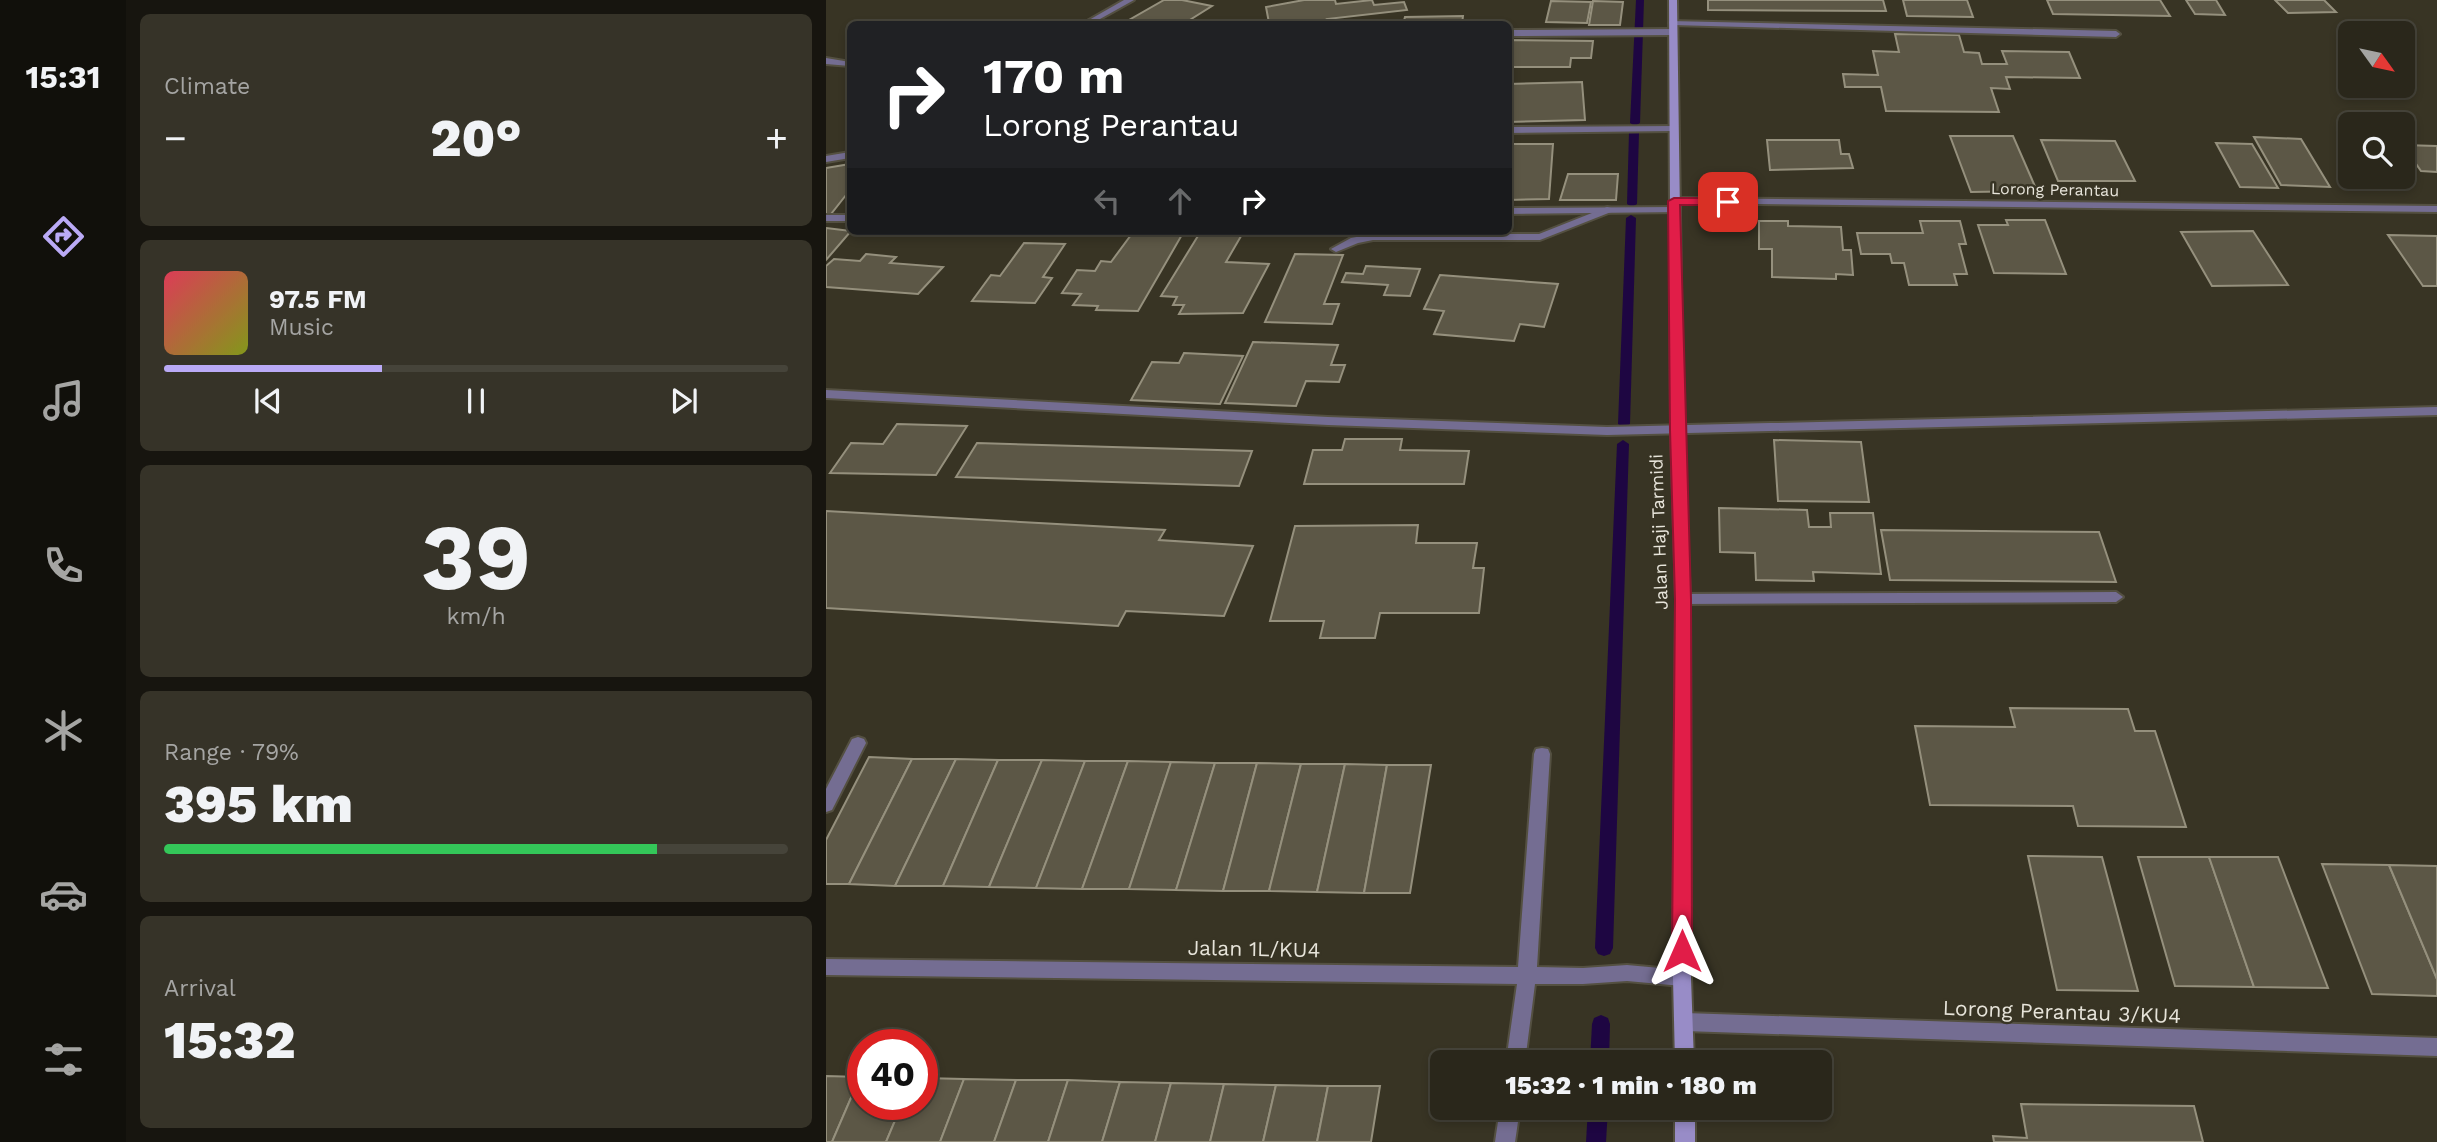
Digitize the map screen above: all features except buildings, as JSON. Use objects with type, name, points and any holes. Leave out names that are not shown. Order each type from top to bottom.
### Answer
[{"type":"street","points":[[1092,21],[1130,0]]},
{"type":"street","name":"Jalan Haji Tarmidi","points":[[1673,0],[1677,430],[1683,599],[1682,978],[1685,1050]]},
{"type":"street","points":[[1512,33],[1651,32],[1673,27],[2116,34]]},
{"type":"street","points":[[826,61],[847,64]]},
{"type":"street","points":[[1512,130],[1673,128]]},
{"type":"street","points":[[826,159],[847,156]]},
{"type":"street","name":"Lorong Perantau","points":[[1512,211],[1653,210],[1675,206],[2437,209]]},
{"type":"street","points":[[1336,249],[1355,240],[1373,237],[1540,237],[1607,210]]},
{"type":"street","points":[[826,218],[847,218]]},
{"type":"street","points":[[826,394],[1315,421],[1607,431],[2437,411]]},
{"type":"street","points":[[1683,599],[2116,597]]},
{"type":"street","points":[[826,805],[858,743]]},
{"type":"street","points":[[1518,1050],[1527,974],[1542,754]]},
{"type":"street","name":"Jalan 1L/KU4","points":[[826,967],[1583,976],[1628,973],[1682,978]]},
{"type":"street","name":"Lorong Perantau 3/KU4","points":[[1685,1022],[2437,1047]]},
{"type":"street","points":[[1505,1142],[1508,1120]]},
{"type":"street","points":[[1685,1120],[1685,1142]]},
{"type":"waterway","points":[[1635,123],[1640,0]]},
{"type":"waterway","points":[[1632,204],[1634,132]]},
{"type":"waterway","points":[[1624,424],[1631,218]]},
{"type":"waterway","points":[[1604,948],[1623,444]]},
{"type":"waterway","points":[[1600,1050],[1601,1024]]},
{"type":"waterway","points":[[1596,1142],[1597,1120]]},
{"type":"route","points":[[1682,951],[1683,599],[1677,430],[1674,201],[1728,202]]}]
